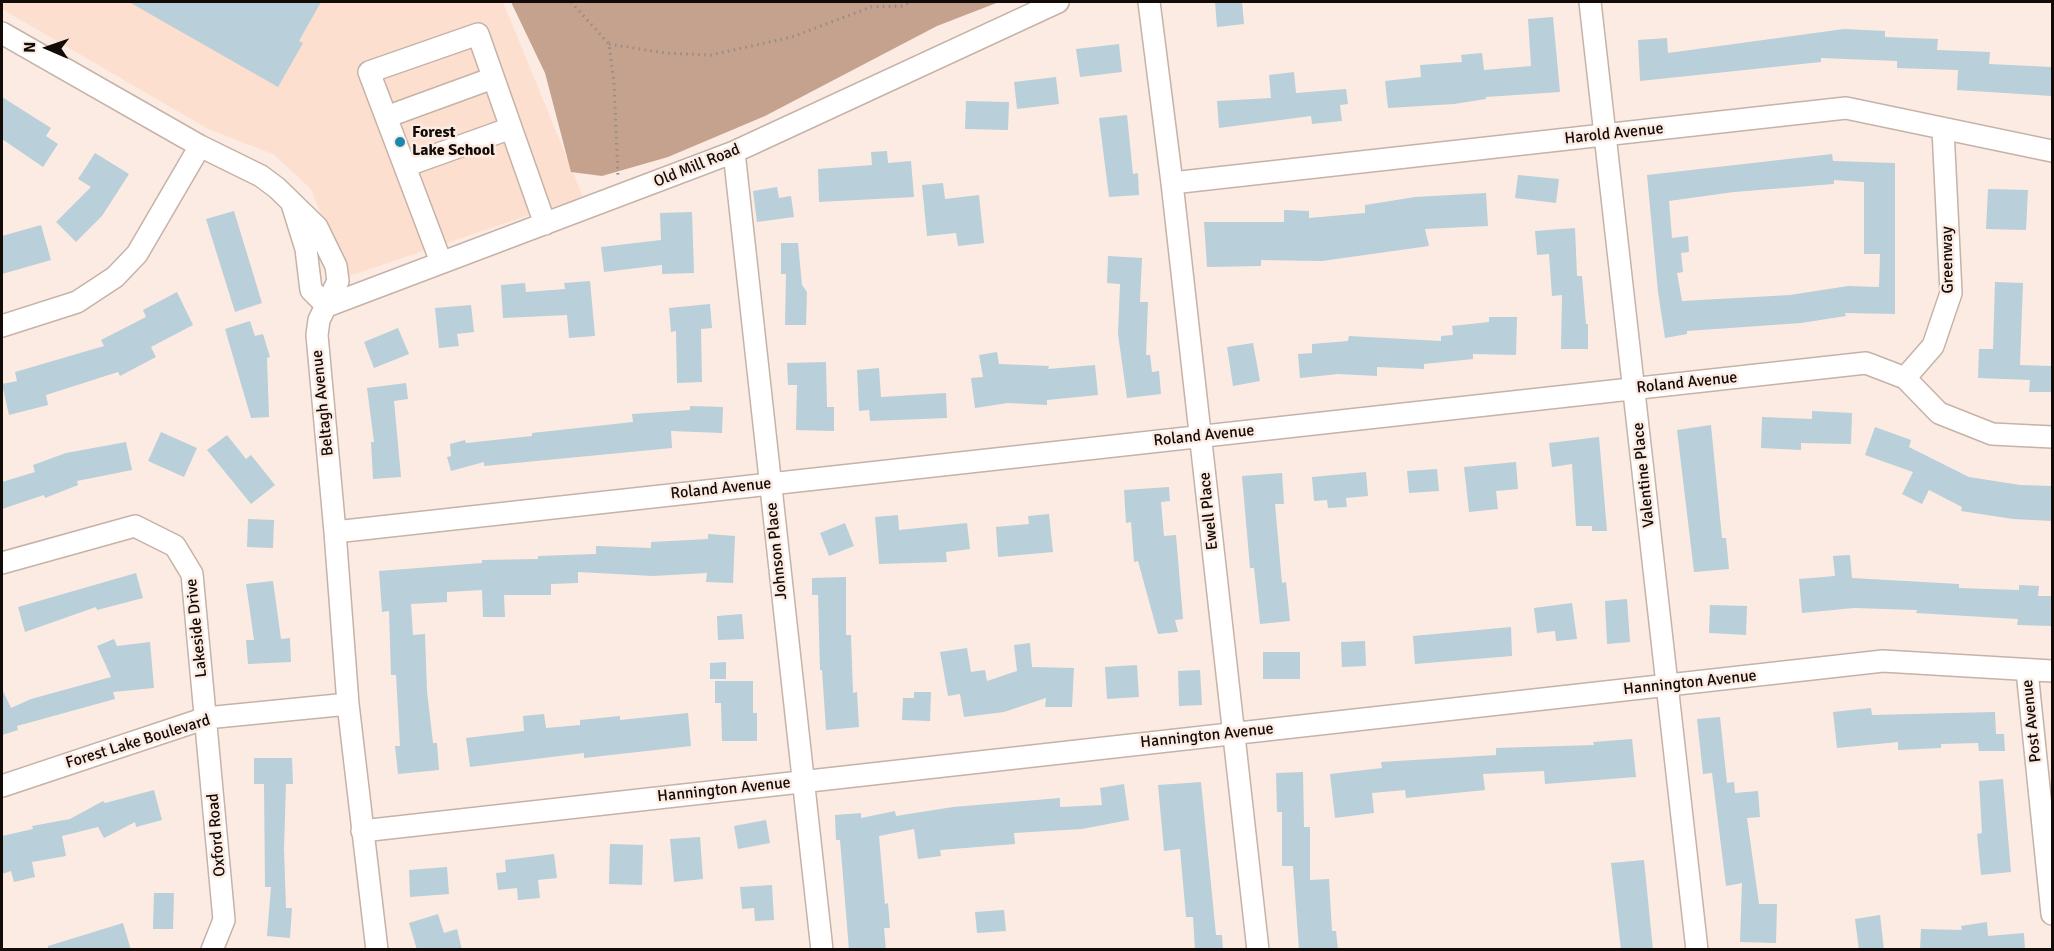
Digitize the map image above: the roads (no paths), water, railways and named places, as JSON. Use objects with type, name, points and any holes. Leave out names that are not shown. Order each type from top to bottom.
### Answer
[{"type":"street","name":"Old Mill Road","points":[[327,306],[734,152],[1058,2]]},
{"type":"street","name":"Ewell Place","points":[[1149,2],[1172,183],[1258,950]]},
{"type":"street","name":"Valentine Place","points":[[1590,2],[1607,134],[1697,950]]},
{"type":"street","points":[[2,33],[200,146],[137,254],[115,277],[77,302],[2,327]]},
{"type":"street","points":[[441,262],[369,72],[478,34],[545,224]]},
{"type":"street","points":[[386,117],[493,78]]},
{"type":"street","name":"Harold Avenue","points":[[1172,183],[1846,108],[2052,152]]},
{"type":"street","points":[[405,166],[511,128]]},
{"type":"street","name":"Greenway","points":[[1905,378],[1933,346],[1951,293],[1943,129]]},
{"type":"street","name":"Beltagh Avenue","points":[[200,146],[261,176],[291,202],[317,227],[336,266],[338,281],[319,320],[316,335],[336,532],[348,704],[377,950]]},
{"type":"street","name":"Johnson Place","points":[[734,152],[822,950]]},
{"type":"street","name":"Roland Avenue","points":[[336,532],[1866,363],[1905,378],[1939,413],[1992,434],[2052,437]]},
{"type":"street","name":"Lakeside Drive","points":[[2,563],[135,526],[175,546],[192,574],[206,718]]},
{"type":"street","name":"Hannington Avenue","points":[[362,831],[1883,661],[2052,671]]},
{"type":"street","name":"Post Avenue","points":[[2027,671],[2052,914]]},
{"type":"street","name":"Forest Lake Boulevard","points":[[2,786],[206,718],[348,704]]},
{"type":"street","name":"Oxford Road","points":[[206,718],[224,920],[212,950]]},
{"type":"place","name":"Forest Lake School","points":[[400,142]]}]
